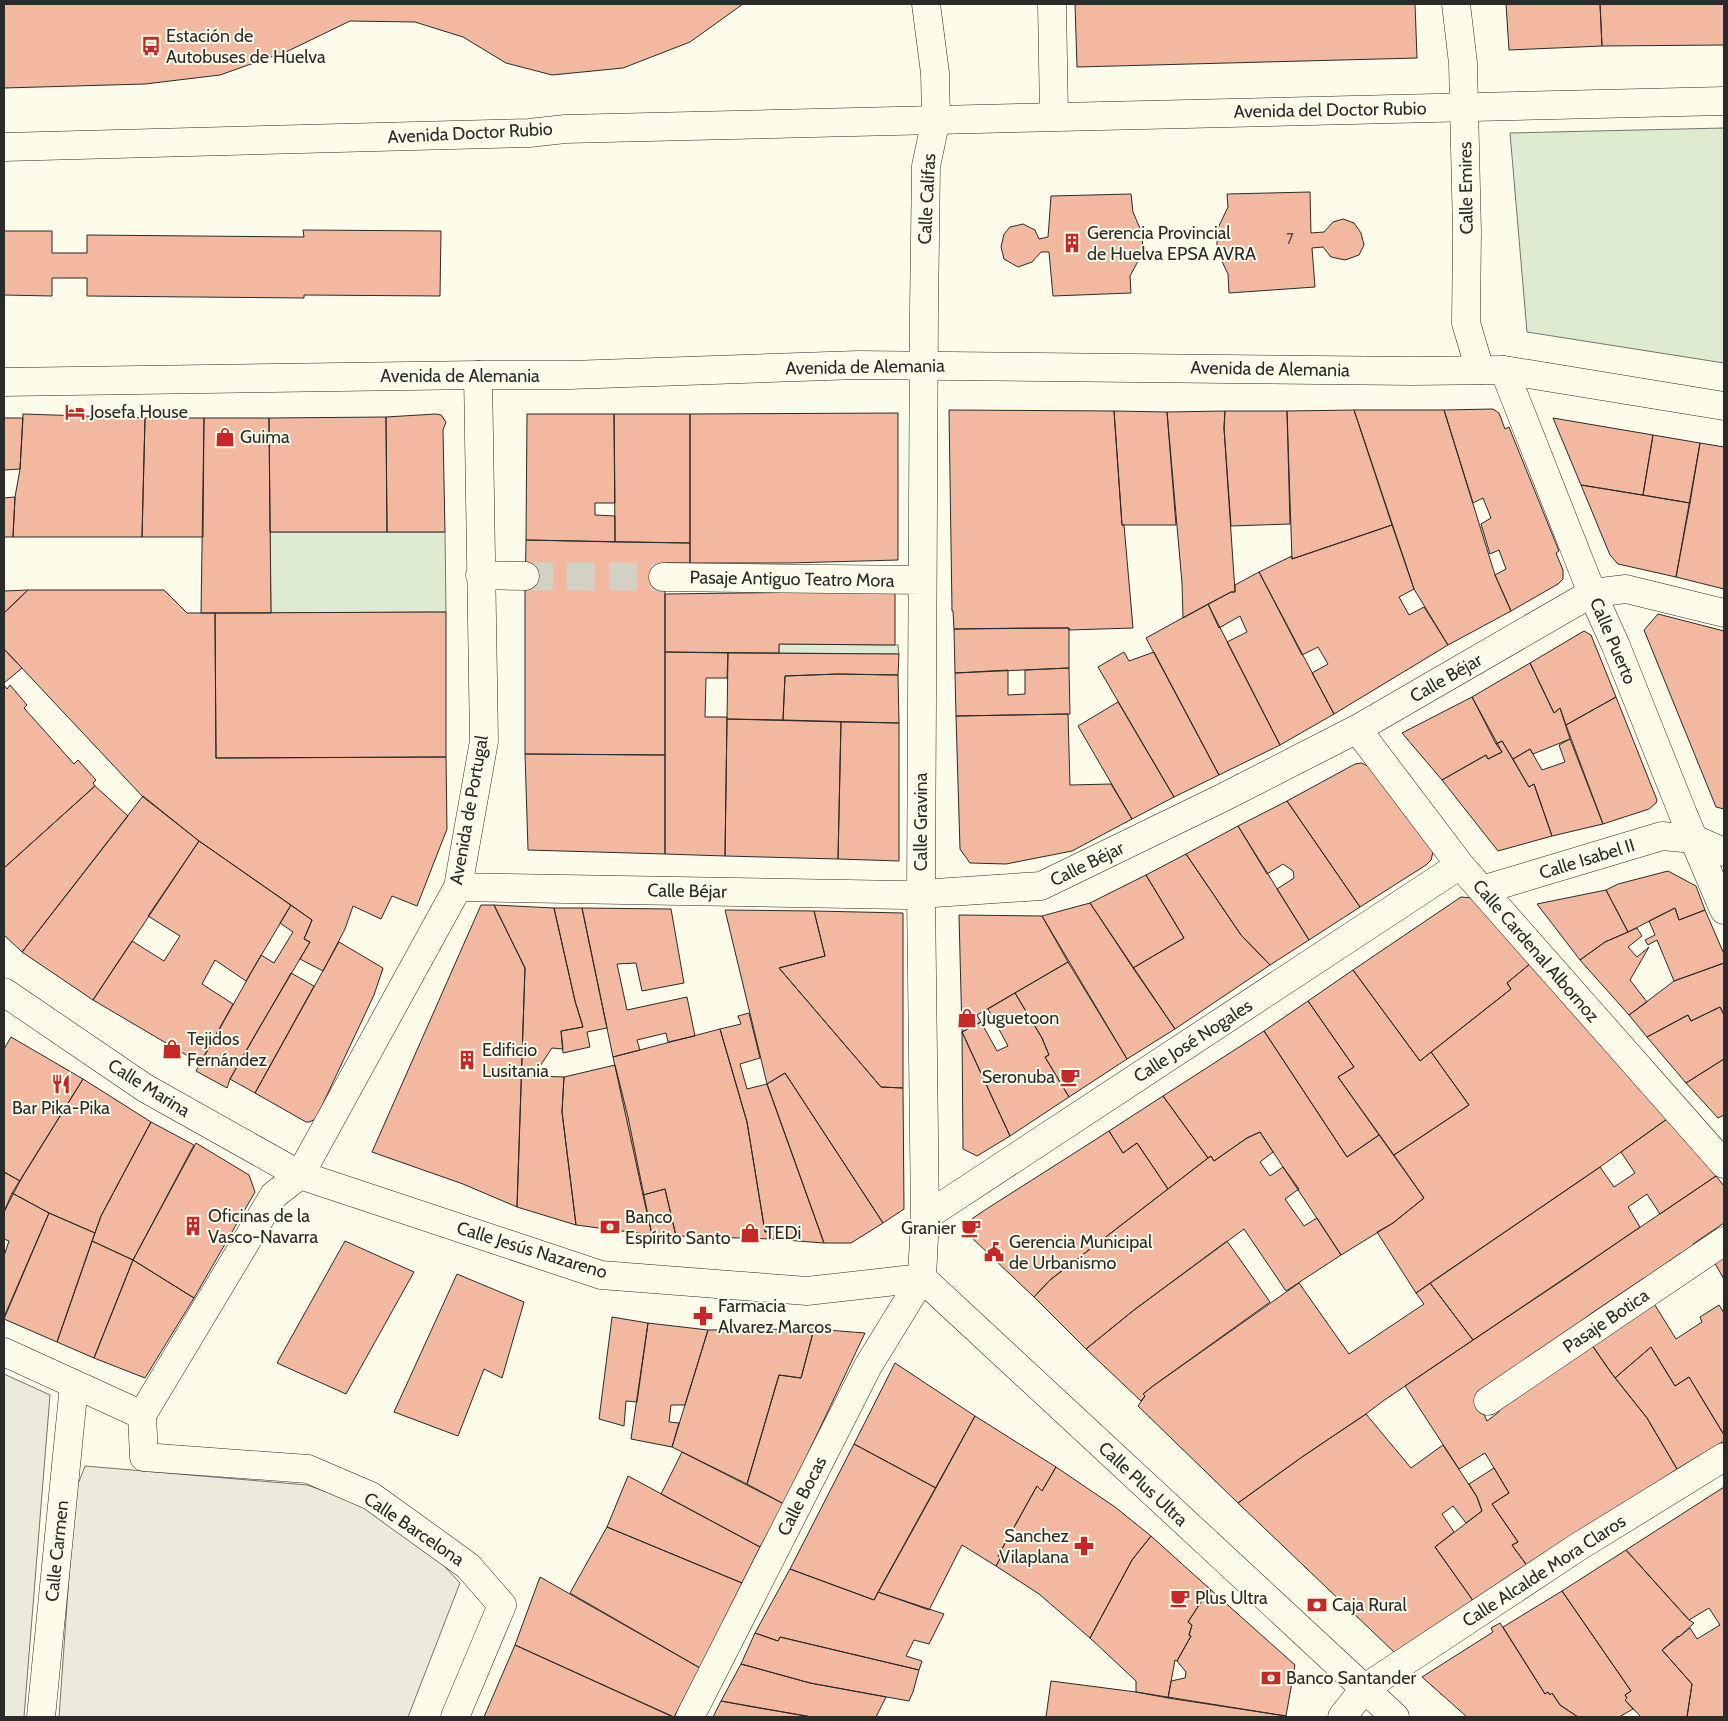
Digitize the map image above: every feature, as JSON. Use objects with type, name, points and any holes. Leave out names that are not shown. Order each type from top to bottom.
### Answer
[{"type":"street","name":"Calle Califas","points":[[924,366],[926,166],[936,119],[935,73],[926,4]]},
{"type":"street","points":[[1052,4],[1054,116]]},
{"type":"street","name":"Calle Emires","points":[[1456,4],[1463,63],[1467,232],[1466,323],[1492,370]]},
{"type":"street","name":"Avenida del Doctor Rubio","points":[[936,119],[1724,101]]},
{"type":"street","name":"Avenida Doctor Rubio","points":[[4,147],[529,133],[565,129],[936,119]]},
{"type":"street","name":"Avenida de Alemania","points":[[4,382],[570,375],[858,365],[1412,371],[1492,370],[1724,406]]},
{"type":"street","name":"Calle Gravina","points":[[922,1278],[925,1217],[921,895],[924,366]]},
{"type":"street","name":"Calle Puerto","points":[[1492,370],[1616,646],[1724,910]]},
{"type":"street","name":"Avenida de Portugal","points":[[300,1175],[458,887],[484,741],[478,375]]},
{"type":"street","points":[[480,576],[525,576]]},
{"type":"street","name":"Pasaje Antiguo Teatro Mora","points":[[663,577],[922,580]]},
{"type":"street","points":[[1592,593],[1626,588],[1724,613]]},
{"type":"street","name":"Calle Béjar","points":[[458,887],[921,895],[1041,886],[1358,729],[1592,593]]},
{"type":"street","name":"Calle Cardenal Albornoz","points":[[1358,729],[1460,865],[1724,1164]]},
{"type":"street","name":"Calle Isabel II","points":[[1482,890],[1662,836],[1694,839],[1724,852]]},
{"type":"street","name":"Calle José Nogales","points":[[925,1217],[1460,865]]},
{"type":"street","name":"Calle Marina","points":[[4,992],[145,1088],[300,1175]]},
{"type":"street","points":[[4,1352],[142,1415],[274,1195],[300,1175]]},
{"type":"street","name":"Calle Jesús Nazareno","points":[[300,1175],[601,1275],[807,1291],[922,1278]]},
{"type":"street","name":"Pasaje Botica","points":[[1488,1401],[1724,1241]]},
{"type":"street","name":"Calle Plus Ultra","points":[[922,1278],[1396,1717]]},
{"type":"street","name":"Calle Bocas","points":[[690,1717],[868,1366],[922,1278]]},
{"type":"street","name":"Calle Carmen","points":[[41,1717],[74,1385]]},
{"type":"street","name":"Calle Barcelona","points":[[142,1415],[144,1457],[308,1469],[371,1496],[468,1566],[502,1605],[456,1717]]},
{"type":"street","name":"Calle Alcalde Mora Claros","points":[[1342,1717],[1365,1688],[1578,1547],[1724,1457]]},
{"type":"green space","points":[[1724,128],[1724,363],[1527,332],[1510,133]]},
{"type":"green space","points":[[270,532],[445,532],[446,612],[271,613]]},
{"type":"green space","points":[[779,644],[898,645],[899,654],[779,653]]},
{"type":"shaded area","points":[[4,1374],[50,1395],[24,1717],[4,1717]]},
{"type":"shaded area","points":[[85,1466],[307,1485],[368,1506],[428,1549],[460,1583],[408,1717],[59,1717],[75,1492]]},
{"type":"building","name":"Estación de Autobuses de Huelva","points":[[4,4],[743,4],[690,42],[623,68],[552,75],[506,63],[463,37],[415,22],[350,21],[288,51],[220,75],[145,84],[4,88]]},
{"type":"building","points":[[1075,4],[1415,4],[1417,58],[1077,67]]},
{"type":"building","points":[[1506,4],[1600,4],[1602,46],[1509,50]]},
{"type":"building","points":[[1600,4],[1724,4],[1724,45],[1602,46]]},
{"type":"building","points":[[1310,192],[1311,233],[1324,232],[1333,222],[1343,219],[1354,223],[1361,233],[1364,245],[1359,255],[1345,260],[1331,257],[1323,247],[1312,248],[1315,287],[1229,293],[1228,274],[1217,251],[1217,230],[1228,207],[1227,194]]},
{"type":"building","name":"Gerencia Provincial de Huelva EPSA AVRA","points":[[1131,194],[1133,212],[1142,233],[1143,252],[1130,276],[1131,293],[1053,296],[1049,252],[1041,252],[1032,262],[1018,267],[1004,259],[1001,247],[1004,234],[1010,227],[1023,224],[1035,230],[1039,239],[1048,237],[1051,196]]},
{"type":"building","points":[[303,230],[441,231],[440,296],[304,295],[304,298],[87,296],[87,278],[52,278],[52,296],[4,295],[4,231],[52,231],[52,253],[87,253],[87,235],[304,237]]},
{"type":"building","points":[[1493,409],[1499,413],[1505,429],[1509,427],[1559,551],[1556,553],[1563,570],[1563,579],[1558,584],[1511,611],[1495,575],[1506,569],[1499,550],[1490,554],[1481,524],[1491,518],[1483,498],[1473,503],[1444,410]]},
{"type":"building","points":[[949,410],[1114,411],[1122,525],[1124,525],[1133,628],[1069,630],[1069,628],[954,629],[952,611]]},
{"type":"building","points":[[1354,410],[1392,525],[1292,559],[1287,411]]},
{"type":"building","points":[[1354,410],[1444,410],[1495,575],[1511,611],[1448,645],[1414,589]]},
{"type":"building","points":[[1114,411],[1167,412],[1176,525],[1122,525]]},
{"type":"building","points":[[1225,411],[1224,428],[1235,592],[1231,592],[1183,618],[1182,583],[1167,412]]},
{"type":"building","points":[[1225,411],[1287,411],[1290,524],[1231,526],[1224,428]]},
{"type":"building","points":[[898,413],[898,560],[690,563],[690,414]]},
{"type":"building","points":[[23,414],[145,418],[142,537],[13,537]]},
{"type":"building","points":[[527,414],[614,414],[615,503],[595,503],[595,515],[615,516],[615,542],[526,540]]},
{"type":"building","points":[[614,414],[690,414],[690,543],[615,542]]},
{"type":"building","points":[[441,415],[446,422],[443,430],[445,532],[387,532],[386,417]]},
{"type":"building","points":[[386,417],[387,532],[270,532],[269,418]]},
{"type":"building","points":[[4,418],[23,418],[20,469],[4,470]]},
{"type":"building","points":[[145,418],[204,418],[203,537],[142,537]]},
{"type":"building","points":[[204,418],[269,418],[271,613],[201,613]]},
{"type":"building","points":[[1553,418],[1653,435],[1643,495],[1581,485]]},
{"type":"building","points":[[1653,435],[1700,443],[1690,503],[1643,495]]},
{"type":"building","points":[[1700,443],[1724,447],[1724,589],[1676,577]]},
{"type":"building","points":[[1581,485],[1690,503],[1676,577],[1618,564],[1610,555]]},
{"type":"building","points":[[15,497],[13,537],[4,537],[4,498]]},
{"type":"building","points":[[1392,525],[1414,589],[1399,597],[1409,615],[1424,607],[1448,645],[1334,714],[1312,673],[1328,664],[1318,647],[1302,655],[1259,572],[1292,556],[1292,559]]},
{"type":"building","points":[[526,540],[690,543],[690,563],[665,563],[663,577],[665,594],[665,755],[525,754]]},
{"type":"building","points":[[1259,572],[1334,714],[1280,745],[1227,642],[1247,632],[1240,616],[1219,628],[1208,604],[1231,592],[1235,592],[1235,585]]},
{"type":"building","points":[[28,590],[4,613],[4,591]]},
{"type":"building","points":[[28,590],[164,590],[187,613],[215,613],[216,758],[446,757],[447,829],[417,906],[392,896],[381,919],[353,906],[345,929],[323,971],[300,959],[310,942],[304,939],[312,920],[199,841],[143,797],[4,649],[4,613]]},
{"type":"building","points":[[895,591],[895,645],[779,644],[779,653],[665,652],[665,594]]},
{"type":"building","points":[[1208,604],[1280,745],[1219,775],[1146,638]]},
{"type":"building","points":[[446,612],[446,757],[216,758],[215,613]]},
{"type":"building","points":[[1658,614],[1724,631],[1724,809],[1716,807],[1644,630]]},
{"type":"building","points":[[1069,628],[1069,668],[955,673],[954,629]]},
{"type":"building","points":[[1584,631],[1591,635],[1616,697],[1566,725],[1560,708],[1554,713],[1530,663]]},
{"type":"building","points":[[4,649],[22,668],[4,683]]},
{"type":"building","points":[[665,652],[728,653],[727,678],[706,678],[705,717],[727,717],[725,856],[665,854]]},
{"type":"building","points":[[1124,652],[1129,661],[1154,652],[1219,775],[1174,797],[1098,667]]},
{"type":"building","points":[[728,653],[899,654],[898,675],[838,674],[785,676],[783,720],[727,719]]},
{"type":"building","points":[[1530,663],[1554,713],[1560,708],[1570,739],[1533,754],[1530,749],[1513,759],[1502,741],[1496,744],[1472,697]]},
{"type":"building","points":[[1069,668],[1070,714],[956,716],[955,673],[1008,670],[1008,695],[1025,694],[1025,670]]},
{"type":"building","points":[[838,674],[898,675],[899,723],[783,720],[785,676]]},
{"type":"building","points":[[4,685],[7,689],[10,685],[27,705],[24,708],[74,764],[78,760],[96,780],[93,783],[95,786],[4,868]]},
{"type":"building","points":[[1472,697],[1502,752],[1488,759],[1486,755],[1442,780],[1402,733]]},
{"type":"building","points":[[1616,697],[1657,800],[1649,809],[1603,824],[1566,725]]},
{"type":"building","points":[[1118,702],[1174,797],[1132,819],[1078,726]]},
{"type":"building","points":[[1068,714],[1070,785],[1111,784],[1132,819],[1072,851],[1006,864],[970,863],[960,849],[956,716]]},
{"type":"building","points":[[727,719],[841,722],[838,859],[725,856]]},
{"type":"building","points":[[841,722],[899,723],[899,861],[838,859]]},
{"type":"building","points":[[1570,739],[1603,824],[1552,836],[1534,784],[1529,787],[1513,759],[1530,749],[1542,770],[1565,762],[1559,745]]},
{"type":"building","points":[[1502,741],[1529,787],[1534,784],[1552,836],[1498,851],[1442,780],[1486,755],[1488,759],[1502,752],[1496,744]]},
{"type":"building","points":[[525,754],[665,755],[665,854],[528,850]]},
{"type":"building","points":[[1361,763],[1371,767],[1433,852],[1431,860],[1426,865],[1360,907],[1287,801],[1355,764]]},
{"type":"building","points":[[95,786],[128,816],[22,952],[4,935],[4,868]]},
{"type":"building","points":[[143,796],[199,841],[93,1000],[22,952]]},
{"type":"building","points":[[1287,801],[1360,907],[1309,940],[1277,889],[1294,878],[1293,871],[1283,864],[1267,874],[1238,826]]},
{"type":"building","points":[[1238,826],[1309,940],[1270,965],[1241,935],[1186,854]]},
{"type":"building","points":[[199,841],[291,905],[246,981],[215,960],[202,984],[233,1004],[200,1063],[93,1000],[132,941],[164,961],[180,936],[148,916]]},
{"type":"building","points":[[1186,854],[1241,935],[1270,965],[1175,1029],[1133,968],[1184,938],[1146,875]]},
{"type":"building","points":[[1668,871],[1696,886],[1705,910],[1679,920],[1675,908],[1628,932],[1606,890],[1618,884]]},
{"type":"building","points":[[1146,875],[1184,938],[1133,968],[1090,903]]},
{"type":"building","points":[[1606,890],[1628,932],[1605,942],[1580,960],[1537,904]]},
{"type":"building","points":[[1461,897],[1474,898],[1531,963],[1507,983],[1511,989],[1420,1061],[1353,970]]},
{"type":"building","points":[[1090,903],[1175,1029],[1127,1059],[1042,916]]},
{"type":"building","points":[[291,905],[312,920],[304,939],[310,942],[255,1035],[230,1079],[227,1088],[196,1071],[261,955],[274,963],[293,932],[280,923]]},
{"type":"building","name":"Edificio Lusitania","points":[[481,905],[494,905],[525,968],[517,1207],[463,1184],[372,1152]]},
{"type":"building","points":[[494,905],[554,908],[575,1001],[583,1027],[561,1031],[563,1049],[552,1048],[538,1069],[538,1076],[564,1077],[562,1112],[576,1225],[517,1207],[525,968]]},
{"type":"building","points":[[554,908],[582,908],[607,1028],[587,1032],[590,1047],[563,1053],[561,1031],[583,1027],[575,1001]]},
{"type":"building","points":[[582,908],[671,909],[684,983],[642,991],[636,963],[617,964],[627,1010],[687,997],[695,1036],[668,1042],[666,1033],[637,1040],[640,1050],[613,1057]]},
{"type":"building","points":[[1675,908],[1679,920],[1705,910],[1724,954],[1724,963],[1674,981],[1657,940],[1648,945],[1645,940],[1655,935],[1649,921]]},
{"type":"building","points":[[725,910],[814,911],[825,956],[779,968],[881,1087],[903,1088],[904,1209],[883,1223],[785,1073],[767,1084]]},
{"type":"building","points":[[814,911],[903,913],[903,1088],[881,1087],[779,968],[825,956]]},
{"type":"building","points":[[959,915],[1042,916],[1068,962],[977,1015],[981,1022],[962,1032]]},
{"type":"building","points":[[1637,928],[1642,936],[1628,947],[1637,957],[1649,947],[1630,980],[1647,1002],[1629,1015],[1580,960],[1605,942]]},
{"type":"building","points":[[339,942],[383,968],[374,995],[316,1119],[306,1122],[255,1093]]},
{"type":"building","points":[[1068,962],[1127,1059],[1069,1097],[1045,1057],[1049,1055],[1042,1038],[1015,993]]},
{"type":"building","points":[[1531,963],[1667,1119],[1416,1293],[1377,1232],[1393,1223],[1424,1198],[1394,1155],[1469,1105],[1431,1052],[1511,989],[1507,983]]},
{"type":"building","points":[[1724,963],[1724,1015],[1720,1007],[1691,1021],[1688,1015],[1647,1037],[1629,1015],[1674,981]]},
{"type":"building","points":[[1353,970],[1420,1061],[1431,1052],[1469,1105],[1394,1155],[1338,1077],[1354,1067],[1308,1001]]},
{"type":"building","points":[[291,973],[314,986],[255,1093],[230,1079]]},
{"type":"building","points":[[1015,993],[1042,1038],[1049,1055],[1045,1057],[1069,1097],[1010,1136],[962,1032],[981,1022],[997,1051],[1008,1046],[988,1009]]},
{"type":"building","points":[[1308,1001],[1354,1067],[1338,1077],[1379,1135],[1347,1157],[1264,1031]]},
{"type":"building","points":[[1720,1007],[1724,1015],[1724,1059],[1686,1083],[1647,1037],[1688,1015],[1691,1021]]},
{"type":"building","points":[[749,1013],[760,1058],[740,1064],[747,1089],[767,1084],[824,1243],[772,1239],[770,1231],[765,1232],[747,1122],[720,1029],[741,1024],[738,1016]]},
{"type":"building","points":[[720,1029],[747,1122],[765,1232],[770,1231],[772,1239],[676,1236],[665,1189],[643,1195],[613,1057]]},
{"type":"building","points":[[1264,1031],[1347,1157],[1379,1135],[1424,1198],[1393,1223],[1341,1255],[1260,1132],[1247,1138],[1214,1161],[1211,1156],[1208,1158],[1163,1096]]},
{"type":"building","points":[[962,1032],[1010,1136],[977,1156],[963,1149]]},
{"type":"building","points":[[11,1037],[83,1079],[20,1181],[4,1172],[4,1049]]},
{"type":"building","points":[[1724,1059],[1724,1115],[1718,1118],[1686,1083]]},
{"type":"building","points":[[615,1065],[628,1117],[652,1235],[576,1225],[562,1112],[564,1077]]},
{"type":"building","points":[[785,1073],[883,1223],[851,1243],[824,1243],[767,1084]]},
{"type":"building","points":[[83,1079],[151,1122],[101,1216],[95,1233],[49,1213],[12,1193]]},
{"type":"building","points":[[1163,1096],[1208,1158],[1168,1189],[1137,1143],[1123,1153],[1109,1131]]},
{"type":"building","points":[[1667,1119],[1716,1176],[1660,1214],[1647,1194],[1628,1207],[1640,1227],[1473,1340],[1430,1283],[1600,1167],[1614,1187],[1635,1173],[1621,1152]]},
{"type":"building","points":[[151,1122],[194,1145],[133,1260],[92,1241],[101,1216]]},
{"type":"building","points":[[1109,1131],[1123,1153],[1137,1143],[1168,1189],[1050,1280],[1034,1297],[972,1238],[969,1227],[970,1223],[973,1218],[988,1208]]},
{"type":"building","points":[[1260,1132],[1273,1152],[1260,1162],[1270,1176],[1283,1167],[1299,1189],[1285,1199],[1304,1226],[1317,1218],[1341,1255],[1286,1291],[1244,1229],[1134,1310],[1086,1349],[1034,1297],[1050,1280],[1208,1158],[1211,1156],[1214,1161],[1247,1138]]},
{"type":"building","name":"Oficinas de la Vasco-Navarra","points":[[196,1143],[249,1175],[255,1192],[194,1298],[133,1260]]},
{"type":"building","points":[[4,1172],[20,1181],[4,1212]]},
{"type":"building","points":[[1716,1176],[1724,1186],[1724,1223],[1693,1244],[1694,1247],[1684,1255],[1681,1253],[1655,1271],[1656,1273],[1645,1281],[1644,1278],[1592,1313],[1490,1390],[1483,1412],[1487,1421],[1499,1412],[1498,1408],[1592,1345],[1647,1418],[1677,1469],[1528,1567],[1512,1545],[1518,1542],[1492,1504],[1509,1493],[1485,1453],[1459,1469],[1405,1386]]},
{"type":"building","points":[[665,1189],[676,1236],[652,1235],[643,1195]]},
{"type":"building","points":[[12,1193],[49,1213],[4,1317],[4,1256],[9,1241],[4,1239],[4,1212]]},
{"type":"building","points":[[49,1213],[95,1233],[57,1342],[4,1319]]},
{"type":"building","points":[[92,1241],[133,1260],[94,1358],[57,1342]]},
{"type":"building","points":[[345,1241],[414,1272],[346,1394],[277,1363]]},
{"type":"building","points":[[1227,1241],[1270,1302],[1153,1386],[1143,1394],[1145,1396],[1141,1401],[1086,1349],[1134,1310]]},
{"type":"building","points":[[1724,1254],[1724,1279],[1714,1262]]},
{"type":"building","points":[[133,1260],[194,1298],[145,1378],[94,1358]]},
{"type":"building","points":[[457,1274],[524,1302],[502,1378],[484,1369],[458,1436],[394,1412]]},
{"type":"building","points":[[1299,1283],[1349,1354],[1424,1304],[1416,1293],[1430,1283],[1473,1340],[1238,1503],[1138,1406],[1145,1396],[1143,1394],[1153,1386]]},
{"type":"building","points":[[1653,1302],[1676,1339],[1702,1322],[1700,1317],[1719,1305],[1724,1313],[1724,1435],[1689,1377],[1675,1386],[1651,1347],[1615,1378],[1592,1345]]},
{"type":"building","points":[[612,1317],[648,1323],[637,1402],[626,1401],[624,1426],[599,1419]]},
{"type":"building","points":[[648,1323],[708,1330],[685,1405],[671,1405],[669,1422],[679,1423],[672,1447],[631,1439]]},
{"type":"building","points":[[814,1329],[801,1378],[779,1375],[747,1484],[672,1447],[708,1330]]},
{"type":"building","points":[[814,1329],[865,1333],[784,1504],[747,1484],[779,1375],[801,1378]]},
{"type":"building","points":[[1651,1347],[1675,1386],[1689,1377],[1724,1435],[1724,1441],[1677,1469],[1647,1418],[1615,1378]]},
{"type":"building","points":[[895,1363],[975,1416],[936,1488],[854,1444]]},
{"type":"building","points":[[1366,1414],[1411,1468],[1443,1445],[1477,1497],[1482,1511],[1466,1523],[1453,1506],[1442,1514],[1454,1532],[1435,1547],[1474,1602],[1395,1653],[1238,1503]]},
{"type":"building","points":[[975,1416],[1056,1467],[1042,1491],[1037,1486],[998,1556],[1001,1557],[996,1566],[962,1545],[929,1610],[878,1592]]},
{"type":"building","points":[[854,1444],[936,1488],[874,1600],[790,1569]]},
{"type":"building","points":[[682,1452],[784,1504],[760,1547],[661,1494]]},
{"type":"building","points":[[1056,1467],[1115,1507],[1151,1536],[1132,1560],[1090,1638],[1039,1594],[996,1566],[1001,1557],[998,1556],[1037,1486],[1042,1491]]},
{"type":"building","points":[[1494,1468],[1509,1493],[1492,1504],[1518,1542],[1512,1545],[1528,1567],[1474,1602],[1435,1547],[1482,1511],[1477,1497],[1469,1484]]},
{"type":"building","points":[[628,1476],[760,1547],[742,1583],[607,1527]]},
{"type":"building","points":[[1724,1487],[1724,1717],[1687,1717],[1692,1684],[1662,1650],[1690,1628],[1697,1639],[1720,1625],[1709,1608],[1689,1620],[1626,1550]]},
{"type":"building","points":[[607,1527],[742,1583],[700,1668],[570,1593]]},
{"type":"building","points":[[1151,1536],[1211,1590],[1188,1622],[1192,1625],[1189,1635],[1191,1636],[1177,1661],[1175,1660],[1168,1698],[1136,1692],[1136,1681],[1090,1638],[1132,1560]]},
{"type":"building","points":[[1626,1550],[1689,1620],[1694,1623],[1662,1650],[1692,1684],[1687,1717],[1641,1717],[1625,1700],[1627,1698],[1625,1695],[1631,1691],[1562,1591]]},
{"type":"building","points":[[790,1569],[874,1600],[878,1592],[944,1614],[929,1644],[914,1640],[906,1656],[922,1661],[919,1670],[780,1637],[778,1641],[755,1633]]},
{"type":"building","points":[[540,1577],[700,1668],[674,1717],[515,1645]]},
{"type":"building","points":[[1211,1590],[1295,1665],[1286,1716],[1168,1698],[1171,1681],[1185,1678],[1186,1672],[1177,1661],[1191,1636],[1189,1635],[1192,1625],[1188,1622]]},
{"type":"building","points":[[1562,1591],[1631,1691],[1625,1695],[1627,1698],[1625,1700],[1633,1709],[1619,1717],[1578,1717],[1560,1705],[1552,1693],[1550,1695],[1548,1692],[1545,1694],[1503,1627]]},
{"type":"building","points":[[1500,1623],[1545,1694],[1548,1692],[1550,1695],[1552,1693],[1560,1705],[1578,1717],[1467,1717],[1422,1677],[1493,1632],[1491,1628]]},
{"type":"building","points":[[755,1633],[778,1641],[780,1637],[919,1670],[913,1692],[909,1701],[810,1683],[741,1664]]},
{"type":"building","points":[[515,1645],[673,1717],[484,1717]]},
{"type":"building","points":[[741,1664],[810,1683],[886,1697],[876,1717],[812,1717],[721,1701]]},
{"type":"building","points":[[1051,1681],[1136,1692],[1286,1716],[1046,1717]]},
{"type":"building","points":[[721,1701],[753,1707],[812,1717],[713,1717]]},
{"type":"tunnel","points":[[525,576],[663,577]]},
{"type":"place","name":"Estación de Autobuses de Huelva","points":[[151,46]]},
{"type":"place","name":"Gerencia Provincial de Huelva EPSA AVRA","points":[[1072,243]]},
{"type":"place","name":"Josefa House","points":[[75,412]]},
{"type":"place","name":"Guima","points":[[225,437]]},
{"type":"place","name":"Juguetoon","points":[[967,1018]]},
{"type":"place","name":"Tejidos Fernández","points":[[172,1049]]},
{"type":"place","name":"Edificio Lusitania","points":[[467,1060]]},
{"type":"place","name":"Seronuba","points":[[1070,1077]]},
{"type":"place","name":"Bar Pika-Pika","points":[[61,1084]]},
{"type":"place","name":"Oficinas de la Vasco-Navarra","points":[[193,1226]]},
{"type":"place","name":"Banco Espírito Santo","points":[[610,1227]]},
{"type":"place","name":"Granier","points":[[971,1228]]},
{"type":"place","name":"TEDi","points":[[750,1233]]},
{"type":"place","name":"Gerencia Municipal de Urbanismo","points":[[994,1252]]},
{"type":"place","name":"Farmacia Alvarez Marcos","points":[[703,1316]]},
{"type":"place","name":"Sanchez Vilaplana","points":[[1084,1546]]},
{"type":"place","name":"Plus Ultra","points":[[1180,1598]]},
{"type":"place","name":"Caja Rural","points":[[1317,1605]]},
{"type":"place","name":"Banco Santander","points":[[1271,1678]]}]
